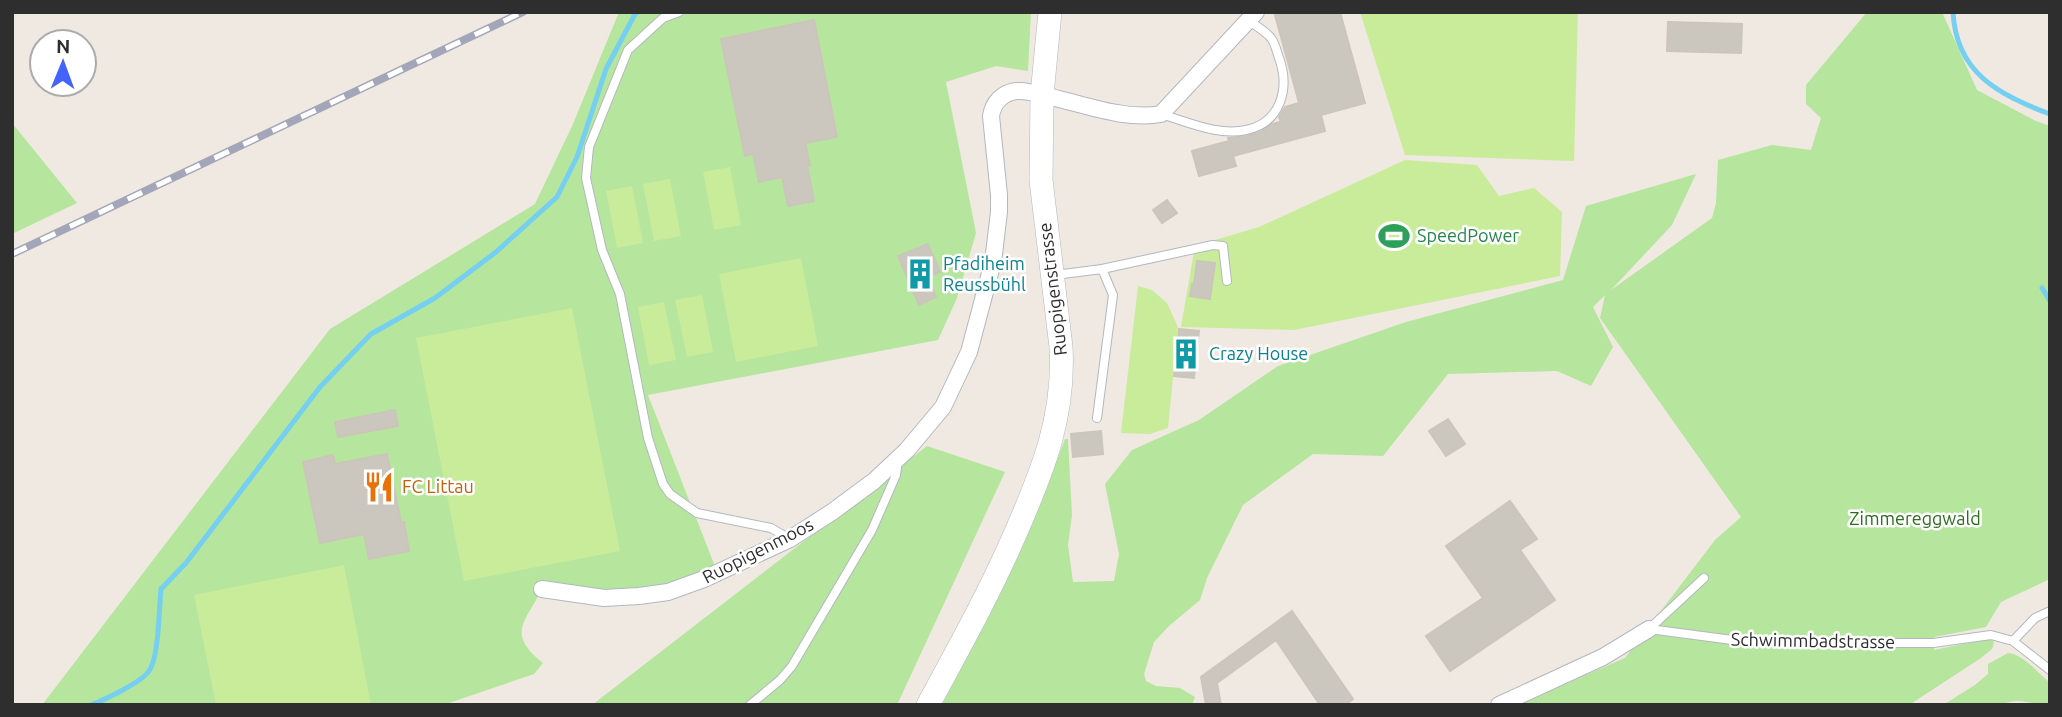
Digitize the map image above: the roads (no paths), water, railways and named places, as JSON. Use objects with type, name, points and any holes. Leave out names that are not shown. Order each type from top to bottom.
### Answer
[{"type":"street","name":"Ruopigenstrasse","points":[[928,705],[1004,559],[1049,450],[1060,401],[1062,366],[1041,180],[1042,95],[1050,12]]},
{"type":"street","points":[[1042,95],[1129,116],[1149,117],[1161,114],[1253,17]]},
{"type":"street","name":"Ruopigenmoos","points":[[542,589],[604,598],[639,596],[668,592],[704,579],[790,539],[863,489],[898,458],[943,407],[969,352],[990,275],[999,212],[992,108],[1005,94],[1016,91],[1042,95]]},
{"type":"street","points":[[1499,705],[1603,657],[1649,629]]},
{"type":"lane","points":[[679,12],[663,18],[628,50],[589,147],[586,178],[603,250],[620,294],[648,438],[663,484],[670,494],[697,513],[771,528],[790,539]]},
{"type":"lane","points":[[1161,114],[1220,131],[1243,131],[1252,129],[1275,112],[1283,94],[1284,75],[1272,40],[1253,17]]},
{"type":"lane","points":[[1052,275],[1102,268],[1213,245],[1223,246],[1227,281]]},
{"type":"lane","points":[[1097,418],[1113,295],[1102,268]]},
{"type":"lane","points":[[750,705],[792,666],[872,530],[896,475],[898,458]]},
{"type":"lane","points":[[1649,629],[1704,578]]},
{"type":"lane","points":[[2050,611],[2035,618],[2013,641],[2050,670]]},
{"type":"lane","name":"Schwimmbadstrasse","points":[[1649,629],[1755,643],[1933,643],[1991,635],[2013,641]]},
{"type":"waterway","points":[[91,705],[131,685],[149,671],[157,644],[161,589],[186,563],[320,387],[371,334],[435,298],[496,252],[557,197],[577,157],[606,69],[638,12]]},
{"type":"waterway","points":[[1953,12],[1962,51],[1983,79],[2014,99],[2050,114]]},
{"type":"waterway","points":[[2042,288],[2050,301]]},
{"type":"railway","points":[[12,254],[523,12]]},
{"type":"place","name":"SpeedPower","points":[[1394,236]]},
{"type":"place","name":"Pfadiheim Reussbühl","points":[[920,274]]},
{"type":"place","name":"Crazy House","points":[[1186,354]]},
{"type":"place","name":"FC Littau","points":[[379,487]]},
{"type":"park label","name":"Zimmereggwald","points":[[1915,519]]}]
